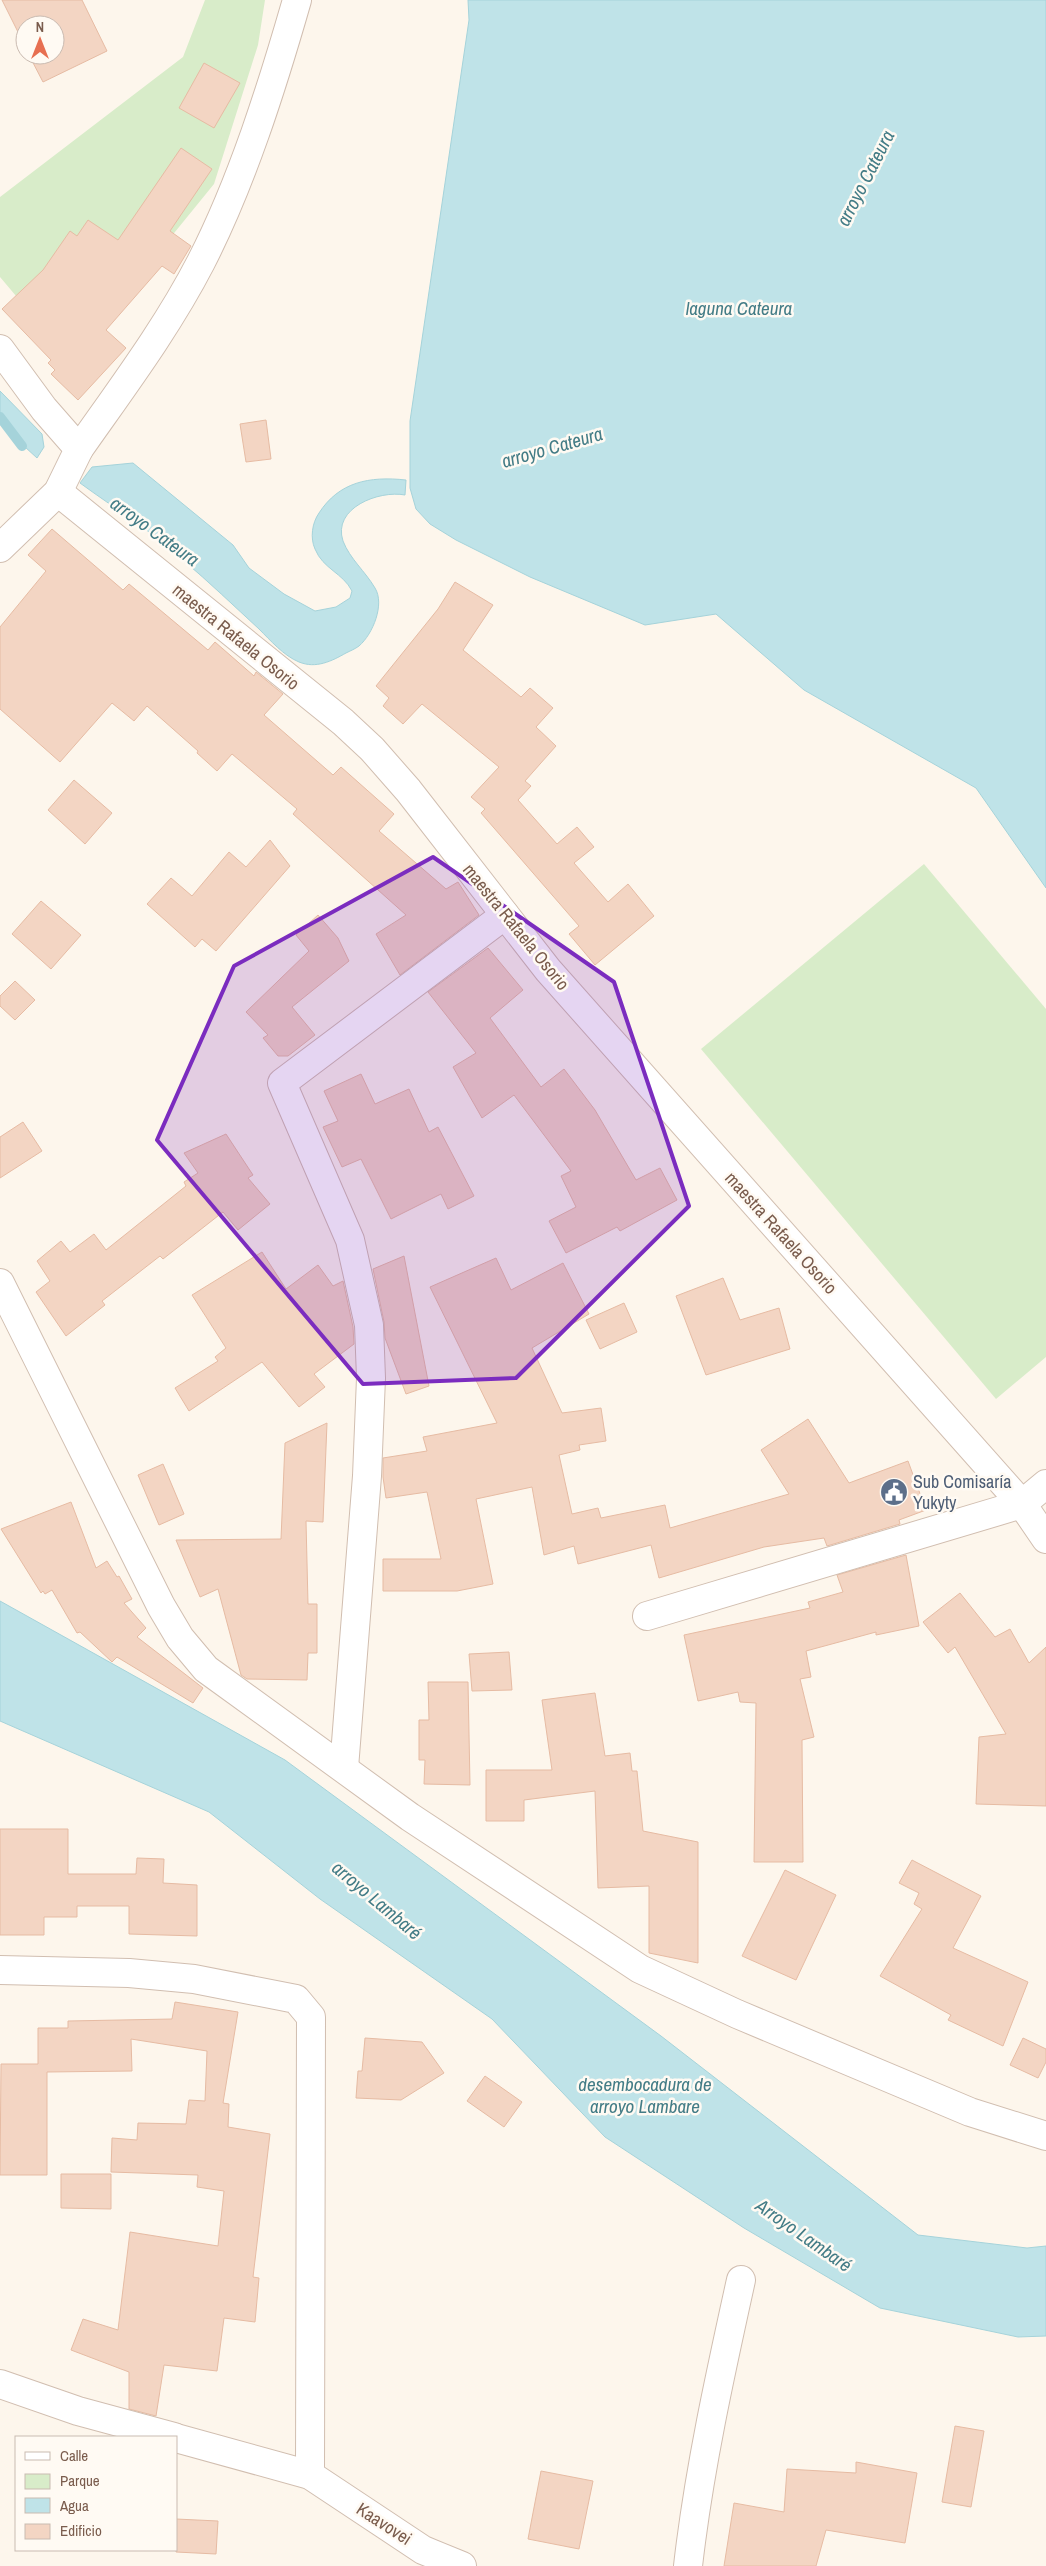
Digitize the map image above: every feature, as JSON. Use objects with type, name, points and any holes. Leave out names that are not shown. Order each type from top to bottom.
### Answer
[{"type":"street","points":[[0,548],[58,492],[79,449],[145,355],[200,264],[227,209],[280,59],[297,0]]},
{"type":"street","points":[[0,349],[44,409],[79,449]]},
{"type":"street","name":"maestra Rafaela Osorio","points":[[58,492],[343,722],[372,749],[408,790],[548,970],[1022,1504],[1046,1539]]},
{"type":"street","points":[[344,1768],[367,1476],[371,1378],[369,1325],[350,1240],[282,1083],[505,915]]},
{"type":"street","points":[[0,1283],[161,1606],[180,1638],[206,1670],[418,1822],[640,1969],[737,2014],[970,2112],[1046,2136]]},
{"type":"street","points":[[647,1616],[1022,1504],[1046,1484]]},
{"type":"street","points":[[0,1970],[129,1973],[194,1979],[296,1999],[310,2017],[310,2475]]},
{"type":"street","points":[[688,2566],[693,2522],[715,2399],[741,2280]]},
{"type":"street","name":"Kaavovei","points":[[0,2384],[78,2411],[168,2436]]},
{"type":"street","name":"Kaavovei","points":[[178,2439],[310,2475],[424,2550],[462,2566]]},
{"type":"highlighted area","points":[[433,857],[614,982],[689,1206],[516,1378],[363,1384],[157,1140],[234,966]]},
{"type":"green space","points":[[205,0],[265,0],[258,45],[214,184],[118,302],[49,335],[0,277],[0,197],[183,57]]},
{"type":"green space","points":[[924,864],[1046,1009],[1046,1357],[996,1399],[701,1049]]},
{"type":"water","name":"laguna Cateura","points":[[468,0],[1046,0],[1046,888],[976,788],[804,690],[716,614],[645,625],[530,577],[456,540],[430,524],[416,509],[410,488],[410,421],[469,20]]},
{"type":"water","points":[[0,391],[42,434],[44,447],[37,458],[0,424]]},
{"type":"water","points":[[133,463],[233,545],[249,568],[284,594],[315,611],[336,607],[350,598],[352,591],[344,580],[323,561],[315,549],[312,531],[319,513],[336,494],[356,483],[380,479],[406,480],[405,495],[383,495],[360,504],[344,519],[341,529],[346,547],[378,595],[379,602],[376,618],[373,627],[364,641],[341,656],[312,665],[299,662],[283,652],[171,549],[146,529],[80,483],[92,467]]},
{"type":"water","name":"desembocadura de arroyo Lambare","points":[[0,1601],[285,1760],[661,2036],[918,2235],[1027,2248],[1046,2246],[1046,2336],[1018,2337],[880,2308],[744,2228],[605,2137],[492,2019],[320,1899],[209,1812],[0,1721]]},
{"type":"building","points":[[2,0],[82,0],[107,51],[43,82],[34,65],[65,65],[65,15],[15,15],[15,26]]},
{"type":"building","points":[[204,63],[240,83],[214,128],[179,108]]},
{"type":"building","points":[[181,148],[212,169],[170,231],[191,246],[174,274],[162,266],[106,330],[126,348],[78,400],[51,374],[55,370],[48,363],[51,360],[2,309],[43,270],[70,231],[77,236],[88,220],[118,240]]},
{"type":"building","points":[[266,420],[271,459],[246,462],[240,424]]},
{"type":"building","points":[[52,529],[123,590],[129,584],[208,650],[215,642],[254,676],[256,672],[283,694],[264,715],[333,775],[341,767],[394,814],[379,831],[446,889],[458,882],[479,915],[400,975],[376,934],[406,915],[293,814],[297,809],[232,754],[217,771],[197,753],[198,751],[147,706],[134,721],[112,703],[60,762],[0,709],[0,627],[46,571],[28,555]]},
{"type":"building","points":[[455,582],[493,605],[463,650],[521,697],[530,688],[553,708],[536,727],[556,746],[525,781],[531,786],[518,800],[557,844],[577,827],[594,847],[574,863],[608,902],[628,884],[654,916],[595,965],[569,934],[579,926],[481,813],[485,809],[471,797],[499,767],[422,704],[403,724],[383,706],[389,698],[376,686],[438,609]]},
{"type":"building","points":[[74,780],[112,813],[85,844],[48,810]]},
{"type":"building","points":[[270,840],[290,866],[216,951],[202,939],[195,947],[147,904],[171,878],[192,896],[229,852],[246,867]]},
{"type":"building","points":[[41,901],[81,935],[51,969],[12,934]]},
{"type":"building","points":[[318,915],[338,938],[349,961],[292,1007],[315,1035],[288,1056],[278,1056],[263,1038],[268,1035],[246,1012],[309,951],[296,935]]},
{"type":"building","points":[[488,948],[523,990],[490,1018],[541,1087],[564,1069],[595,1110],[636,1180],[660,1168],[677,1200],[620,1231],[617,1227],[566,1253],[549,1221],[576,1207],[561,1176],[571,1171],[514,1095],[482,1118],[453,1067],[476,1053],[428,992]]},
{"type":"building","points":[[15,981],[35,1000],[15,1020],[0,1006],[0,996]]},
{"type":"building","points":[[361,1074],[375,1104],[409,1089],[429,1132],[438,1127],[474,1196],[448,1209],[441,1194],[391,1219],[361,1159],[342,1167],[323,1127],[338,1121],[324,1091]]},
{"type":"building","points":[[23,1122],[42,1151],[0,1178],[0,1137]]},
{"type":"building","points":[[226,1134],[253,1175],[248,1178],[270,1204],[238,1230],[223,1212],[163,1259],[160,1256],[102,1301],[105,1305],[66,1336],[36,1292],[50,1281],[37,1261],[61,1241],[70,1252],[94,1234],[106,1250],[186,1186],[184,1182],[198,1173],[184,1153]]},
{"type":"building","points":[[262,1252],[286,1289],[318,1265],[333,1286],[343,1281],[353,1327],[354,1344],[314,1374],[325,1387],[299,1407],[262,1362],[189,1411],[175,1388],[218,1361],[215,1357],[226,1348],[192,1295]]},
{"type":"building","points":[[404,1256],[429,1386],[406,1394],[385,1338],[384,1322],[373,1269]]},
{"type":"building","points":[[496,1258],[511,1290],[563,1263],[589,1314],[532,1348],[562,1413],[601,1408],[606,1441],[579,1445],[580,1450],[559,1455],[572,1514],[598,1508],[601,1518],[665,1505],[670,1528],[789,1494],[761,1450],[808,1419],[849,1483],[908,1461],[926,1510],[899,1520],[900,1524],[827,1546],[824,1538],[764,1547],[659,1578],[651,1545],[578,1564],[574,1546],[544,1555],[532,1487],[476,1499],[493,1584],[457,1591],[383,1591],[383,1559],[441,1559],[427,1492],[386,1498],[383,1458],[427,1451],[423,1437],[497,1423],[430,1287]]},
{"type":"building","points":[[723,1278],[740,1320],[779,1308],[790,1349],[706,1375],[676,1296]]},
{"type":"building","points":[[624,1303],[637,1332],[600,1349],[586,1320]]},
{"type":"building","points":[[327,1423],[323,1522],[306,1521],[308,1604],[317,1604],[317,1653],[308,1653],[307,1680],[247,1679],[241,1675],[218,1589],[200,1597],[176,1540],[281,1539],[285,1443]]},
{"type":"building","points":[[163,1464],[184,1514],[159,1525],[138,1475]]},
{"type":"building","points":[[71,1502],[96,1568],[107,1561],[117,1577],[119,1576],[132,1599],[124,1603],[146,1628],[137,1637],[203,1688],[193,1703],[117,1657],[112,1662],[80,1632],[77,1633],[52,1590],[45,1594],[43,1591],[41,1593],[1,1529]]},
{"type":"building","points":[[906,1555],[919,1626],[876,1635],[876,1632],[806,1651],[811,1677],[800,1679],[814,1737],[802,1740],[803,1862],[754,1862],[756,1703],[740,1702],[738,1692],[698,1701],[684,1635],[810,1608],[808,1602],[843,1592],[837,1575]]},
{"type":"building","points":[[960,1593],[995,1637],[1010,1629],[1029,1663],[1046,1647],[1046,1806],[976,1804],[979,1737],[1006,1734],[955,1647],[948,1653],[923,1622]]},
{"type":"building","points":[[509,1652],[512,1690],[472,1691],[469,1654]]},
{"type":"building","points":[[428,1682],[468,1682],[470,1785],[424,1784],[425,1760],[419,1760],[419,1720],[429,1720]]},
{"type":"building","points":[[595,1693],[605,1756],[630,1753],[632,1771],[637,1771],[643,1831],[698,1842],[698,1963],[649,1953],[649,1886],[598,1888],[595,1791],[524,1800],[524,1821],[486,1821],[486,1770],[552,1770],[542,1700]]},
{"type":"building","points":[[0,1829],[68,1829],[68,1874],[136,1874],[137,1858],[164,1859],[163,1883],[197,1885],[197,1936],[129,1934],[129,1906],[77,1906],[77,1917],[44,1917],[44,1935],[0,1935]]},
{"type":"building","points":[[912,1860],[981,1896],[953,1948],[1028,1982],[1003,2046],[948,2020],[951,2015],[880,1976],[922,1909],[914,1904],[919,1893],[899,1883]]},
{"type":"building","points":[[785,1870],[836,1895],[796,1980],[742,1956]]},
{"type":"building","points":[[175,2002],[238,2012],[223,2103],[229,2104],[228,2127],[270,2134],[253,2277],[259,2278],[255,2322],[224,2318],[217,2371],[164,2365],[156,2416],[129,2409],[129,2372],[71,2350],[83,2319],[118,2330],[130,2232],[218,2246],[224,2191],[197,2187],[198,2175],[111,2172],[112,2138],[137,2140],[138,2123],[186,2124],[189,2100],[205,2101],[207,2051],[131,2039],[132,2071],[47,2072],[47,2175],[0,2175],[1,2064],[38,2064],[38,2028],[68,2028],[68,2021],[172,2019]]},
{"type":"building","points":[[365,2038],[422,2042],[444,2073],[401,2100],[356,2098],[358,2071],[362,2071]]},
{"type":"building","points":[[1023,2038],[1046,2049],[1046,2062],[1038,2078],[1010,2065]]},
{"type":"building","points":[[485,2076],[522,2102],[504,2127],[467,2101]]},
{"type":"building","points":[[61,2174],[111,2174],[111,2209],[61,2208]]},
{"type":"building","points":[[955,2426],[984,2431],[971,2507],[942,2502]]},
{"type":"building","points":[[856,2462],[917,2473],[905,2543],[826,2530],[816,2566],[724,2566],[734,2503],[784,2512],[787,2469],[856,2473]]},
{"type":"building","points":[[541,2471],[593,2481],[579,2549],[528,2539]]},
{"type":"building","points":[[178,2519],[218,2521],[216,2554],[176,2552],[178,2551]]},
{"type":"waterway","name":"arroyo Cateura","points":[[0,417],[22,446]]},
{"type":"place","name":"Sub Comisaría Yukyty","points":[[894,1492]]},
{"type":"water label","name":"arroyo Lambaré","points":[[377,1900]]},
{"type":"water label","name":"Arroyo Lambaré","points":[[804,2235]]}]
